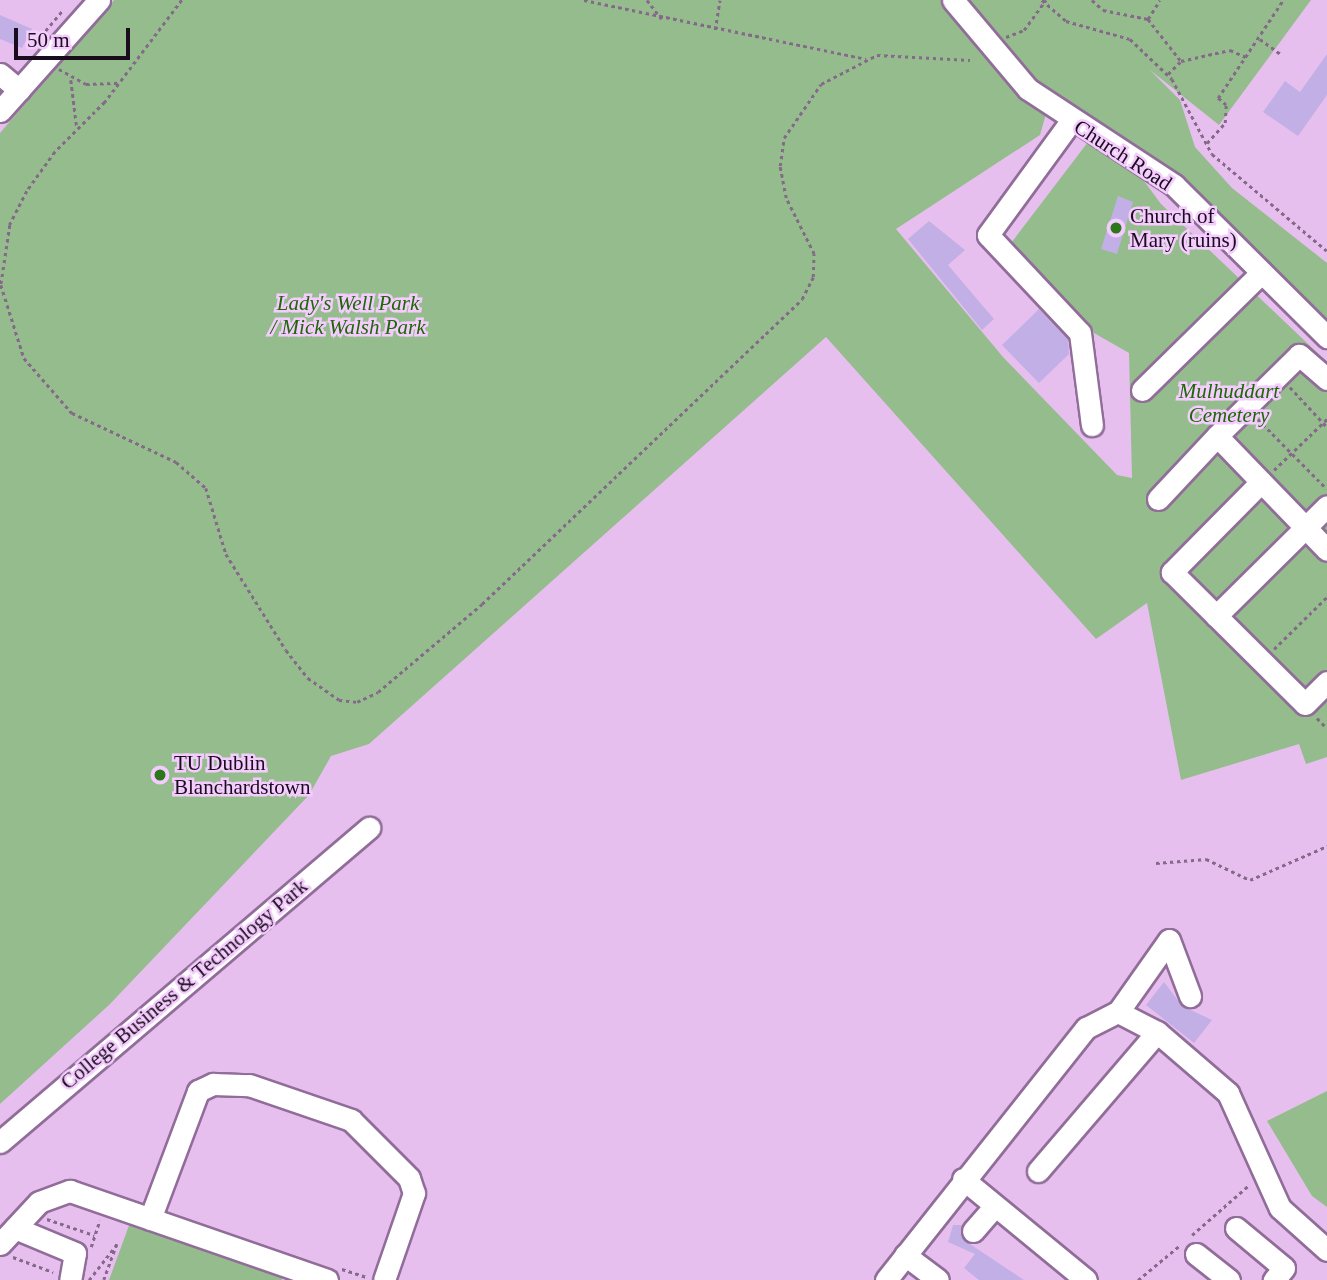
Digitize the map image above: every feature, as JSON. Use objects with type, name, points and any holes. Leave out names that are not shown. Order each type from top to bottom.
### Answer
[{"type":"street","points":[[0,111],[99,0]]},
{"type":"street","name":"Church Road","points":[[953,0],[1028,89],[1070,121],[1174,185],[1327,337]]},
{"type":"street","points":[[0,74],[19,90]]},
{"type":"street","points":[[1070,121],[988,234],[1080,333],[1092,425]]},
{"type":"street","points":[[1142,390],[1262,272]]},
{"type":"street","points":[[1158,499],[1246,406],[1299,355],[1327,379]]},
{"type":"street","points":[[1217,436],[1327,550]]},
{"type":"street","points":[[1261,482],[1172,572],[1305,704],[1327,682]]},
{"type":"street","points":[[1216,616],[1327,506]]},
{"type":"street","name":"College Business & Technology Park","points":[[0,1142],[369,828]]},
{"type":"street","points":[[886,1280],[1086,1028],[1118,1012],[1170,940],[1190,996]]},
{"type":"street","points":[[1118,1012],[1157,1032],[1228,1093],[1280,1208],[1327,1250]]},
{"type":"street","points":[[1038,1171],[1157,1032]]},
{"type":"street","points":[[150,1219],[198,1091],[213,1084],[249,1085],[351,1121],[409,1178],[414,1193],[384,1280]]},
{"type":"street","points":[[963,1180],[1086,1280]]},
{"type":"street","points":[[4,1250],[15,1228],[52,1194],[70,1191],[293,1275],[327,1280]]},
{"type":"street","points":[[973,1231],[995,1206]]},
{"type":"street","points":[[15,1228],[75,1253],[67,1278]]},
{"type":"street","points":[[1236,1228],[1284,1268],[1275,1280]]},
{"type":"street","points":[[1196,1254],[1229,1280]]},
{"type":"street","points":[[905,1255],[938,1280]]},
{"type":"path","points":[[182,0],[121,83],[77,130],[27,191],[2,256],[1,285],[24,358],[72,412],[176,462],[206,488],[226,554],[286,650],[308,678],[339,700],[357,702],[378,692],[482,604],[802,299],[813,277],[814,254],[786,198],[779,166],[784,138],[821,84],[866,59]]},
{"type":"path","points":[[584,0],[663,20],[866,59],[919,54],[970,60]]},
{"type":"path","points":[[647,0],[663,20]]},
{"type":"path","points":[[715,30],[720,0]]},
{"type":"path","points":[[1092,0],[1103,10],[1147,19],[1181,61]]},
{"type":"path","points":[[1147,19],[1160,0]]},
{"type":"path","points":[[1207,143],[1225,123],[1226,105],[1218,98],[1248,58],[1283,0]]},
{"type":"path","points":[[991,43],[1024,30],[1044,1],[1066,21],[1130,39],[1168,75],[1207,143],[1258,198],[1327,251]]},
{"type":"path","points":[[37,43],[59,13],[76,3]]},
{"type":"path","points":[[1259,39],[1281,54]]},
{"type":"path","points":[[1168,75],[1181,61],[1230,50],[1248,58]]},
{"type":"path","points":[[61,58],[55,65],[71,80],[121,83]]},
{"type":"path","points":[[71,80],[77,130]]},
{"type":"path","points":[[1278,374],[1327,427]]},
{"type":"path","points":[[1246,406],[1327,489]]},
{"type":"path","points":[[1261,482],[1327,419]]},
{"type":"path","points":[[1262,661],[1327,597]]},
{"type":"path","points":[[1156,863],[1206,859],[1250,880],[1327,846]]},
{"type":"path","points":[[1138,1280],[1244,1195],[1251,1182]]},
{"type":"path","points":[[87,1258],[106,1204]]},
{"type":"path","points":[[41,1216],[95,1235]]},
{"type":"path","points":[[89,1280],[117,1244],[104,1280]]},
{"type":"path","points":[[4,1250],[67,1278]]},
{"type":"green space","name":"Lady's Well Park / Mick Walsh Park","points":[[114,0],[1311,0],[1219,125],[1150,70],[1180,100],[1195,147],[1232,188],[1327,263],[1327,327],[1161,166],[1036,106],[1046,114],[1040,135],[896,229],[1003,357],[1117,475],[1132,478],[1129,353],[1080,325],[1008,247],[1088,142],[1130,162],[1161,204],[1327,362],[1327,757],[1306,764],[1299,744],[1181,780],[1147,603],[1096,639],[826,337],[369,744],[331,756],[309,795],[109,1005],[0,1104],[0,133]]},
{"type":"green space","points":[[1327,1091],[1327,1207],[1312,1196],[1267,1121]]},
{"type":"green space","points":[[131,1220],[280,1272],[282,1280],[109,1280]]},
{"type":"building","points":[[0,15],[32,29],[22,48],[0,39]]},
{"type":"building","points":[[1327,54],[1327,95],[1298,136],[1263,112],[1285,81],[1300,92]]},
{"type":"building","name":"Church of Mary (ruins)","points":[[1118,196],[1133,202],[1117,254],[1101,249]]},
{"type":"building","points":[[929,221],[965,250],[948,265],[994,319],[982,330],[908,239]]},
{"type":"building","points":[[1039,309],[1068,339],[1069,354],[1039,383],[1002,345]]},
{"type":"building","points":[[1164,982],[1182,1006],[1212,1020],[1194,1043],[1146,1005]]},
{"type":"building","points":[[953,1225],[962,1225],[964,1240],[1024,1280],[979,1280],[964,1268],[975,1254],[948,1242]]},
{"type":"place","name":"Church of Mary (ruins)","points":[[1116,228]]},
{"type":"place","name":"TU Dublin Blanchardstown","points":[[160,775]]},
{"type":"park label","name":"Mulhuddart Cemetery","points":[[1229,403]]}]
